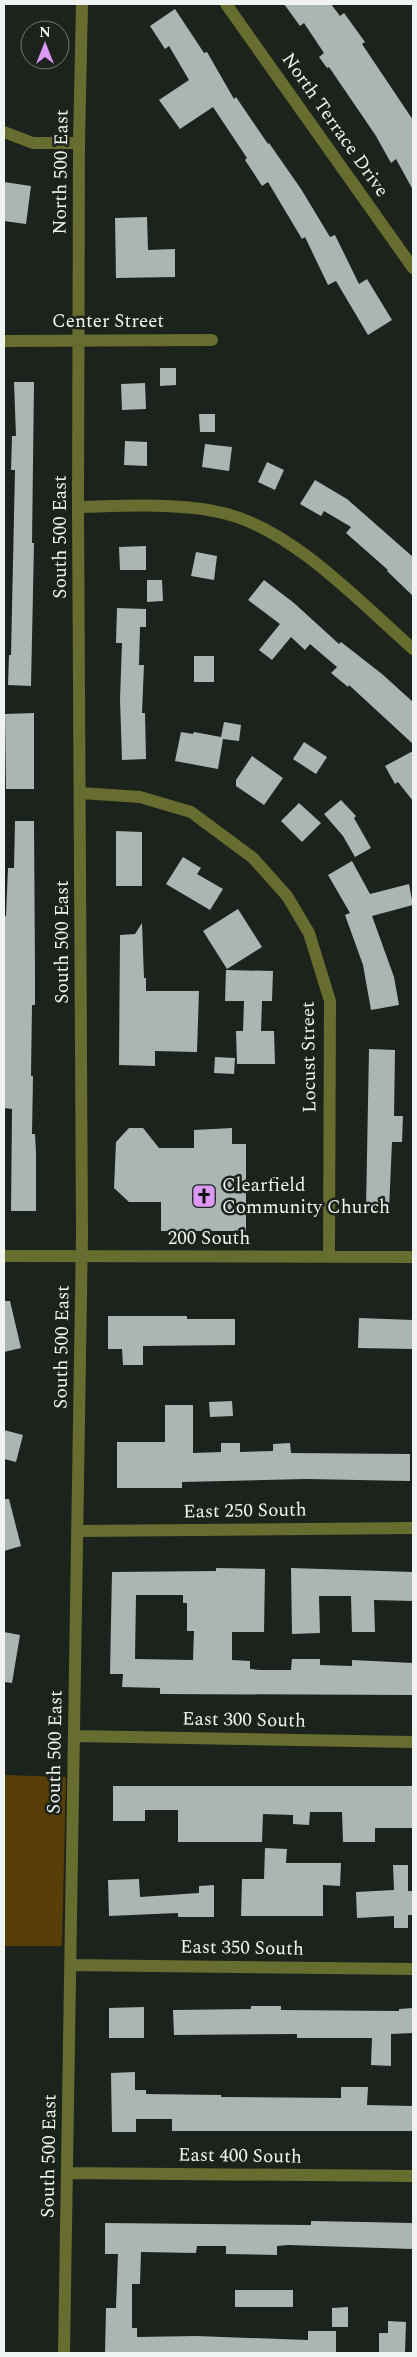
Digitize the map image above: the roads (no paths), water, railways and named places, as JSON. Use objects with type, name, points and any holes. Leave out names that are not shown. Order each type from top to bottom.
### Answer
[{"type":"street","name":"North 500 East","points":[[79,340],[79,143],[82,4]]},
{"type":"street","name":"North Terrace Drive","points":[[226,4],[413,268]]},
{"type":"street","points":[[4,132],[33,143],[79,143]]},
{"type":"street","name":"South 500 East","points":[[64,2353],[82,1256],[78,507],[79,340]]},
{"type":"street","name":"Center Street","points":[[4,341],[212,340]]},
{"type":"street","points":[[78,507],[184,508],[227,514],[268,530],[313,560],[413,649]]},
{"type":"street","name":"Locust Street","points":[[81,793],[140,797],[192,812],[253,858],[287,896],[309,933],[330,1002],[329,1257]]},
{"type":"street","name":"200 South","points":[[4,1256],[413,1257]]},
{"type":"street","name":"East 250 South","points":[[77,1531],[413,1528]]},
{"type":"street","name":"East 300 South","points":[[74,1736],[413,1742]]},
{"type":"street","name":"East 350 South","points":[[70,1965],[413,1969]]},
{"type":"street","name":"East 400 South","points":[[67,2173],[413,2176]]},
{"type":"place","name":"Clearfield Community Church","points":[[204,1196]]}]
